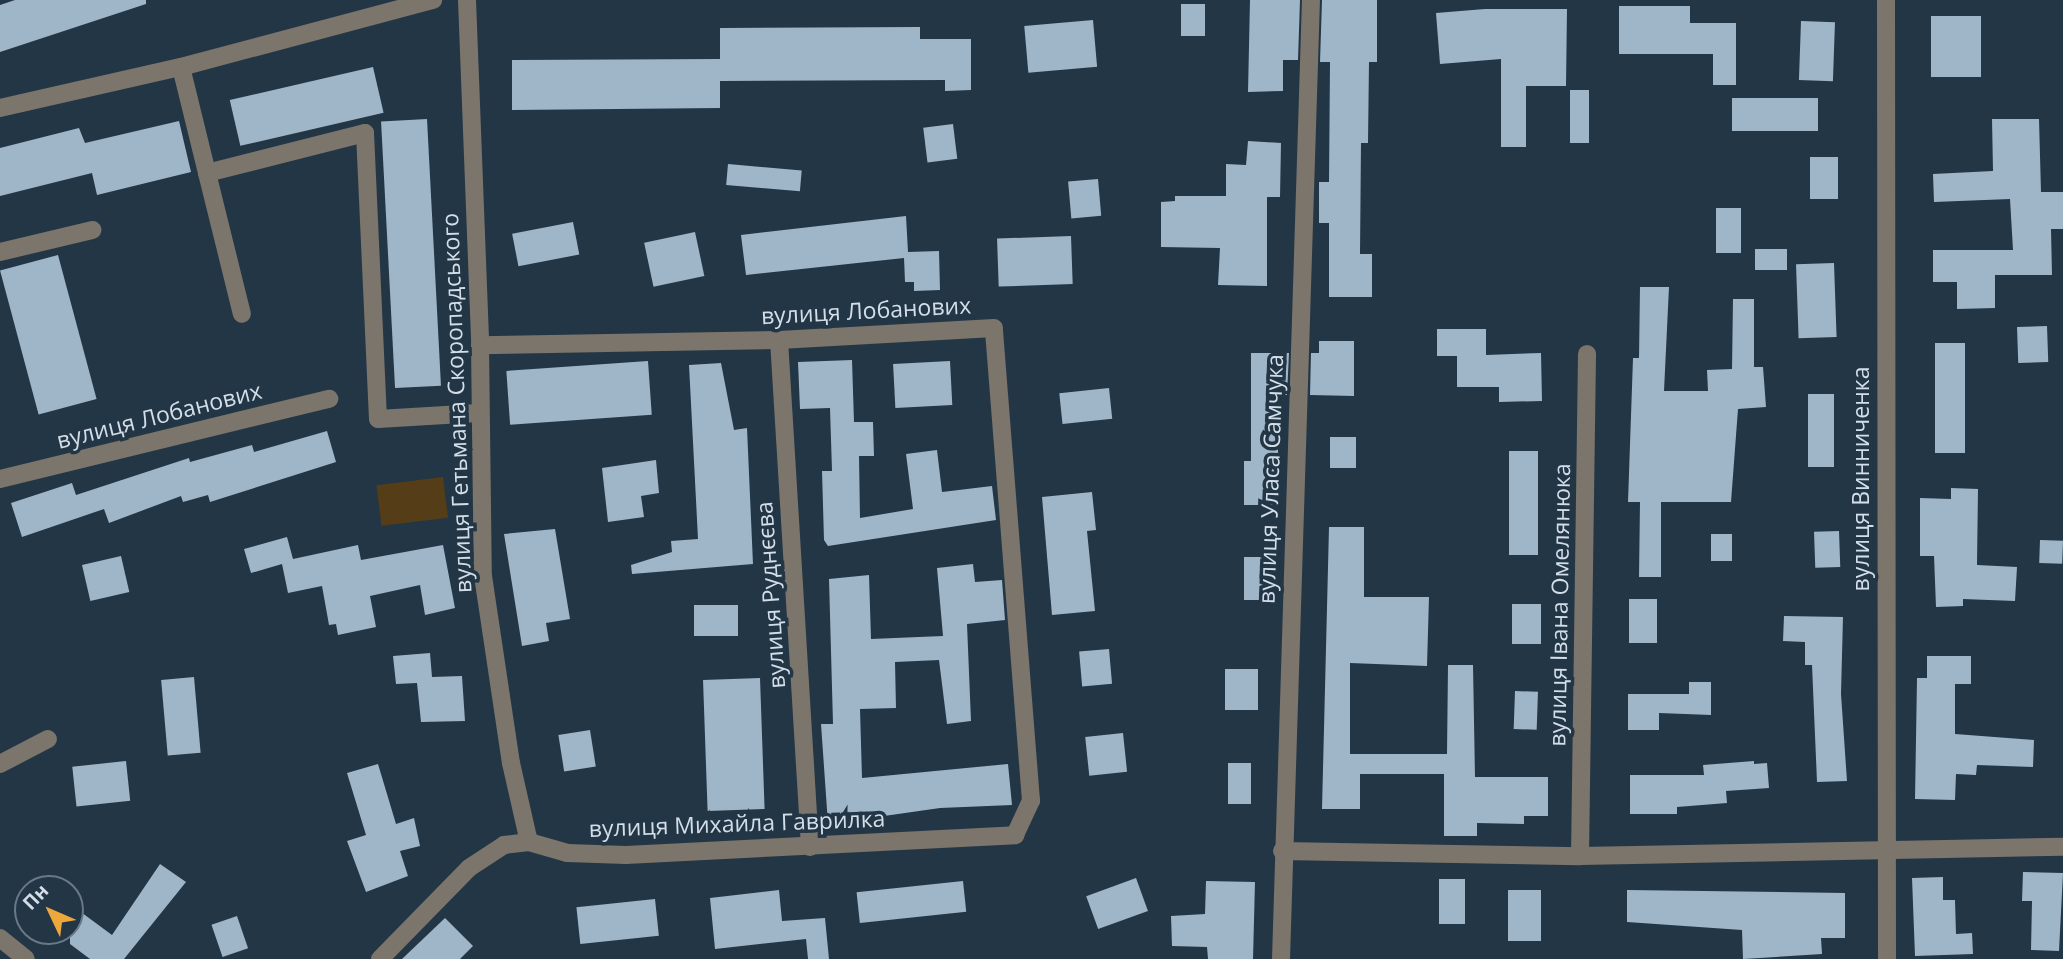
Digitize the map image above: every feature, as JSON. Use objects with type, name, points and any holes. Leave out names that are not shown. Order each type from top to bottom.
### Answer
[{"type":"street","points":[[0,108],[181,67],[433,0]]},
{"type":"street","name":"вулиця Гетьмана Скоропадського","points":[[467,0],[480,345],[483,576],[511,763],[529,842]]},
{"type":"street","name":"вулиця Уласа Самчука","points":[[1281,959],[1282,851],[1311,0]]},
{"type":"street","name":"вулиця Винниченка","points":[[1885,0],[1887,959]]},
{"type":"street","points":[[181,67],[242,314]]},
{"type":"street","points":[[207,173],[365,133],[378,419],[479,413]]},
{"type":"street","points":[[0,252],[92,230]]},
{"type":"street","name":"вулиця Лобанових","points":[[480,345],[779,340],[994,328],[1031,801],[1015,835]]},
{"type":"street","name":"вулиця Руднєєва","points":[[779,340],[810,847]]},
{"type":"street","name":"вулиця Івана Омелянюка","points":[[1580,856],[1587,354]]},
{"type":"street","name":"вулиця Лобанових","points":[[0,479],[329,399]]},
{"type":"street","points":[[0,764],[48,739]]},
{"type":"street","name":"вулиця Михайла Гаврилка","points":[[380,959],[469,867],[504,845],[529,842],[568,853],[626,855],[1015,835]]},
{"type":"street","points":[[1282,851],[1580,856],[2063,847]]},
{"type":"street","points":[[0,938],[26,959]]},
{"type":"shaded area","points":[[443,477],[448,518],[381,526],[376,485]]},
{"type":"building","points":[[15,0],[146,0],[146,4],[0,52],[0,5]]},
{"type":"building","points":[[1250,0],[1300,0],[1298,60],[1283,60],[1283,91],[1248,92]]},
{"type":"building","points":[[1322,0],[1377,0],[1377,62],[1369,62],[1368,143],[1361,143],[1360,254],[1372,254],[1372,297],[1329,297],[1329,223],[1319,223],[1319,182],[1329,182],[1330,62],[1320,62]]},
{"type":"building","points":[[1181,4],[1205,4],[1205,36],[1181,36]]},
{"type":"building","points":[[1619,6],[1690,6],[1690,23],[1736,23],[1736,85],[1713,85],[1713,54],[1619,54]]},
{"type":"building","points":[[1485,9],[1567,9],[1566,86],[1526,86],[1526,147],[1501,147],[1501,59],[1440,64],[1436,13]]},
{"type":"building","points":[[1931,16],[1981,16],[1981,77],[1931,77]]},
{"type":"building","points":[[1093,20],[1097,67],[1028,73],[1024,26]]},
{"type":"building","points":[[1801,21],[1835,22],[1833,81],[1799,80]]},
{"type":"building","points":[[920,27],[920,39],[971,39],[971,90],[945,91],[945,80],[720,81],[720,108],[512,110],[512,60],[720,59],[720,28]]},
{"type":"building","points":[[373,67],[384,113],[240,146],[230,100]]},
{"type":"building","points":[[1570,90],[1589,90],[1589,143],[1570,143]]},
{"type":"building","points":[[1732,98],[1818,98],[1818,131],[1732,131]]},
{"type":"building","points":[[427,119],[441,386],[395,388],[381,121]]},
{"type":"building","points":[[1992,119],[2039,119],[2041,192],[2063,192],[2063,229],[2051,229],[2052,275],[1995,275],[1995,308],[1957,309],[1957,282],[1933,282],[1933,250],[2013,250],[2010,199],[1934,202],[1933,174],[1993,171]]},
{"type":"building","points":[[179,121],[191,172],[97,195],[92,173],[0,196],[0,148],[79,128],[85,143]]},
{"type":"building","points":[[953,124],[957,159],[927,162],[923,128]]},
{"type":"building","points":[[1248,141],[1281,143],[1280,197],[1267,197],[1267,286],[1218,285],[1220,248],[1161,247],[1161,202],[1175,201],[1175,196],[1226,196],[1226,164],[1246,165]]},
{"type":"building","points":[[1810,157],[1838,157],[1838,199],[1810,199]]},
{"type":"building","points":[[728,164],[802,170],[800,191],[726,185]]},
{"type":"building","points":[[1098,179],[1101,216],[1071,218],[1068,182]]},
{"type":"building","points":[[1716,208],[1741,208],[1741,253],[1716,253]]},
{"type":"building","points":[[906,216],[908,252],[939,251],[940,290],[914,291],[914,282],[905,282],[904,258],[746,275],[741,235]]},
{"type":"building","points":[[573,222],[579,254],[518,266],[512,234]]},
{"type":"building","points":[[695,232],[704,276],[653,287],[644,243]]},
{"type":"building","points":[[1071,236],[1073,284],[999,287],[997,239]]},
{"type":"building","points":[[1755,249],[1787,249],[1787,270],[1755,270]]},
{"type":"building","points":[[58,255],[97,399],[39,414],[0,271]]},
{"type":"building","points":[[1834,263],[1837,337],[1799,338],[1796,264]]},
{"type":"building","points":[[1640,287],[1669,287],[1664,391],[1708,391],[1707,370],[1732,369],[1733,299],[1754,299],[1754,367],[1763,367],[1766,407],[1738,409],[1731,502],[1661,502],[1661,577],[1639,577],[1640,502],[1628,502],[1633,358],[1639,358]]},
{"type":"building","points":[[2047,326],[2048,362],[2018,363],[2017,327]]},
{"type":"building","points":[[1437,329],[1486,329],[1486,355],[1541,353],[1542,401],[1499,402],[1499,387],[1457,387],[1457,356],[1437,356]]},
{"type":"building","points":[[1319,341],[1354,341],[1354,396],[1310,395],[1311,353],[1319,353]]},
{"type":"building","points":[[1935,343],[1965,343],[1965,453],[1935,453]]},
{"type":"building","points":[[1251,353],[1289,353],[1287,395],[1279,395],[1277,505],[1244,505],[1244,461],[1251,461]]},
{"type":"building","points":[[852,360],[854,422],[873,422],[874,456],[859,456],[860,518],[913,509],[906,454],[937,450],[942,492],[992,486],[996,520],[828,546],[824,540],[822,471],[832,471],[830,408],[800,409],[798,362]]},
{"type":"building","points":[[648,361],[652,415],[510,425],[506,371]]},
{"type":"building","points":[[950,361],[952,405],[895,408],[893,364]]},
{"type":"building","points":[[721,363],[734,430],[747,428],[753,564],[632,574],[631,565],[672,552],[671,541],[698,539],[689,365]]},
{"type":"building","points":[[1109,388],[1112,419],[1063,424],[1059,393]]},
{"type":"building","points":[[1808,394],[1834,394],[1834,467],[1808,467]]},
{"type":"building","points":[[327,431],[336,462],[210,502],[208,495],[183,502],[181,496],[109,523],[104,509],[22,537],[11,503],[72,483],[76,495],[189,458],[190,462],[252,445],[254,452]]},
{"type":"building","points":[[1330,437],[1356,437],[1356,468],[1330,468]]},
{"type":"building","points":[[1509,451],[1538,451],[1538,555],[1509,555]]},
{"type":"building","points":[[656,460],[659,493],[641,496],[644,517],[608,522],[602,468]]},
{"type":"building","points":[[1951,488],[1978,489],[1977,565],[2017,567],[2015,601],[1963,599],[1963,606],[1936,607],[1934,556],[1920,556],[1920,498],[1951,499]]},
{"type":"building","points":[[1092,492],[1096,530],[1087,531],[1095,611],[1052,615],[1042,497]]},
{"type":"building","points":[[1329,527],[1364,527],[1364,597],[1429,597],[1427,666],[1350,663],[1350,754],[1447,754],[1448,665],[1473,665],[1475,777],[1548,777],[1548,816],[1524,816],[1524,824],[1477,823],[1477,836],[1444,836],[1444,774],[1360,774],[1360,809],[1322,809]]},
{"type":"building","points":[[555,529],[570,619],[546,623],[549,641],[522,646],[504,534]]},
{"type":"building","points":[[1839,531],[1840,567],[1815,568],[1814,532]]},
{"type":"building","points":[[1711,534],[1732,534],[1732,561],[1711,561]]},
{"type":"building","points":[[287,537],[293,559],[358,545],[361,560],[443,545],[455,608],[425,615],[420,585],[370,596],[376,627],[338,635],[336,624],[329,625],[322,586],[288,593],[282,564],[251,573],[244,549]]},
{"type":"building","points":[[2040,540],[2063,541],[2062,564],[2039,563]]},
{"type":"building","points":[[121,556],[129,592],[90,601],[82,565]]},
{"type":"building","points":[[1244,557],[1269,557],[1269,600],[1244,600]]},
{"type":"building","points":[[973,564],[975,582],[1002,580],[1005,620],[967,624],[971,721],[947,724],[939,660],[895,662],[896,708],[860,709],[862,778],[1008,764],[1012,805],[940,808],[828,824],[821,724],[833,724],[829,579],[869,575],[871,639],[943,636],[937,568]]},
{"type":"building","points":[[1629,599],[1657,599],[1657,643],[1629,643]]},
{"type":"building","points":[[1512,604],[1541,604],[1541,644],[1512,644]]},
{"type":"building","points":[[694,605],[738,605],[738,636],[694,636]]},
{"type":"building","points":[[1784,616],[1843,617],[1841,694],[1847,781],[1817,782],[1812,665],[1805,665],[1805,642],[1783,641]]},
{"type":"building","points":[[1109,649],[1112,684],[1082,686],[1079,652]]},
{"type":"building","points":[[430,653],[432,677],[462,676],[465,721],[421,722],[417,683],[396,684],[393,656]]},
{"type":"building","points":[[1927,656],[1971,656],[1971,684],[1955,684],[1955,734],[2034,740],[2033,767],[1977,765],[1976,775],[1956,774],[1955,800],[1915,799],[1917,678],[1927,678]]},
{"type":"building","points":[[1225,669],[1258,669],[1258,710],[1225,710]]},
{"type":"building","points":[[194,677],[201,753],[168,756],[161,680]]},
{"type":"building","points":[[760,678],[765,809],[708,811],[703,680]]},
{"type":"building","points":[[1689,682],[1711,682],[1711,715],[1659,713],[1659,730],[1628,730],[1628,694],[1689,694]]},
{"type":"building","points":[[1515,691],[1538,692],[1537,730],[1514,729]]},
{"type":"building","points":[[590,730],[596,767],[564,772],[558,735]]},
{"type":"building","points":[[1123,733],[1127,772],[1089,776],[1085,737]]},
{"type":"building","points":[[126,761],[130,801],[76,806],[72,767]]},
{"type":"building","points":[[1754,761],[1754,764],[1767,763],[1769,788],[1726,791],[1727,803],[1677,807],[1677,814],[1630,814],[1630,775],[1704,775],[1703,765]]},
{"type":"building","points":[[1228,763],[1251,763],[1251,804],[1228,804]]},
{"type":"building","points":[[378,764],[396,824],[414,818],[420,846],[400,851],[408,876],[366,892],[347,841],[366,835],[347,773]]},
{"type":"building","points":[[160,864],[186,882],[124,959],[90,959],[71,945],[84,945],[84,914],[112,935]]},
{"type":"building","points":[[2023,872],[2063,873],[2059,951],[2031,950],[2032,901],[2022,901]]},
{"type":"building","points":[[1943,877],[1943,900],[1955,900],[1956,934],[1972,933],[1973,954],[1915,956],[1912,878]]},
{"type":"building","points":[[1136,878],[1148,911],[1098,929],[1086,896]]},
{"type":"building","points":[[1439,879],[1465,879],[1465,924],[1439,924]]},
{"type":"building","points":[[963,881],[966,912],[860,923],[857,892]]},
{"type":"building","points":[[1206,881],[1255,882],[1253,959],[1208,959],[1207,947],[1172,946],[1171,916],[1205,914]]},
{"type":"building","points":[[779,890],[782,921],[825,918],[829,959],[808,959],[806,939],[715,949],[710,898]]},
{"type":"building","points":[[1508,890],[1541,890],[1541,941],[1508,941]]},
{"type":"building","points":[[1627,890],[1845,893],[1845,938],[1821,938],[1822,954],[1743,959],[1742,930],[1627,922]]},
{"type":"building","points":[[655,899],[659,936],[580,944],[576,907]]},
{"type":"building","points":[[237,916],[248,948],[223,957],[211,925]]},
{"type":"building","points":[[445,918],[473,946],[460,959],[402,959]]}]
